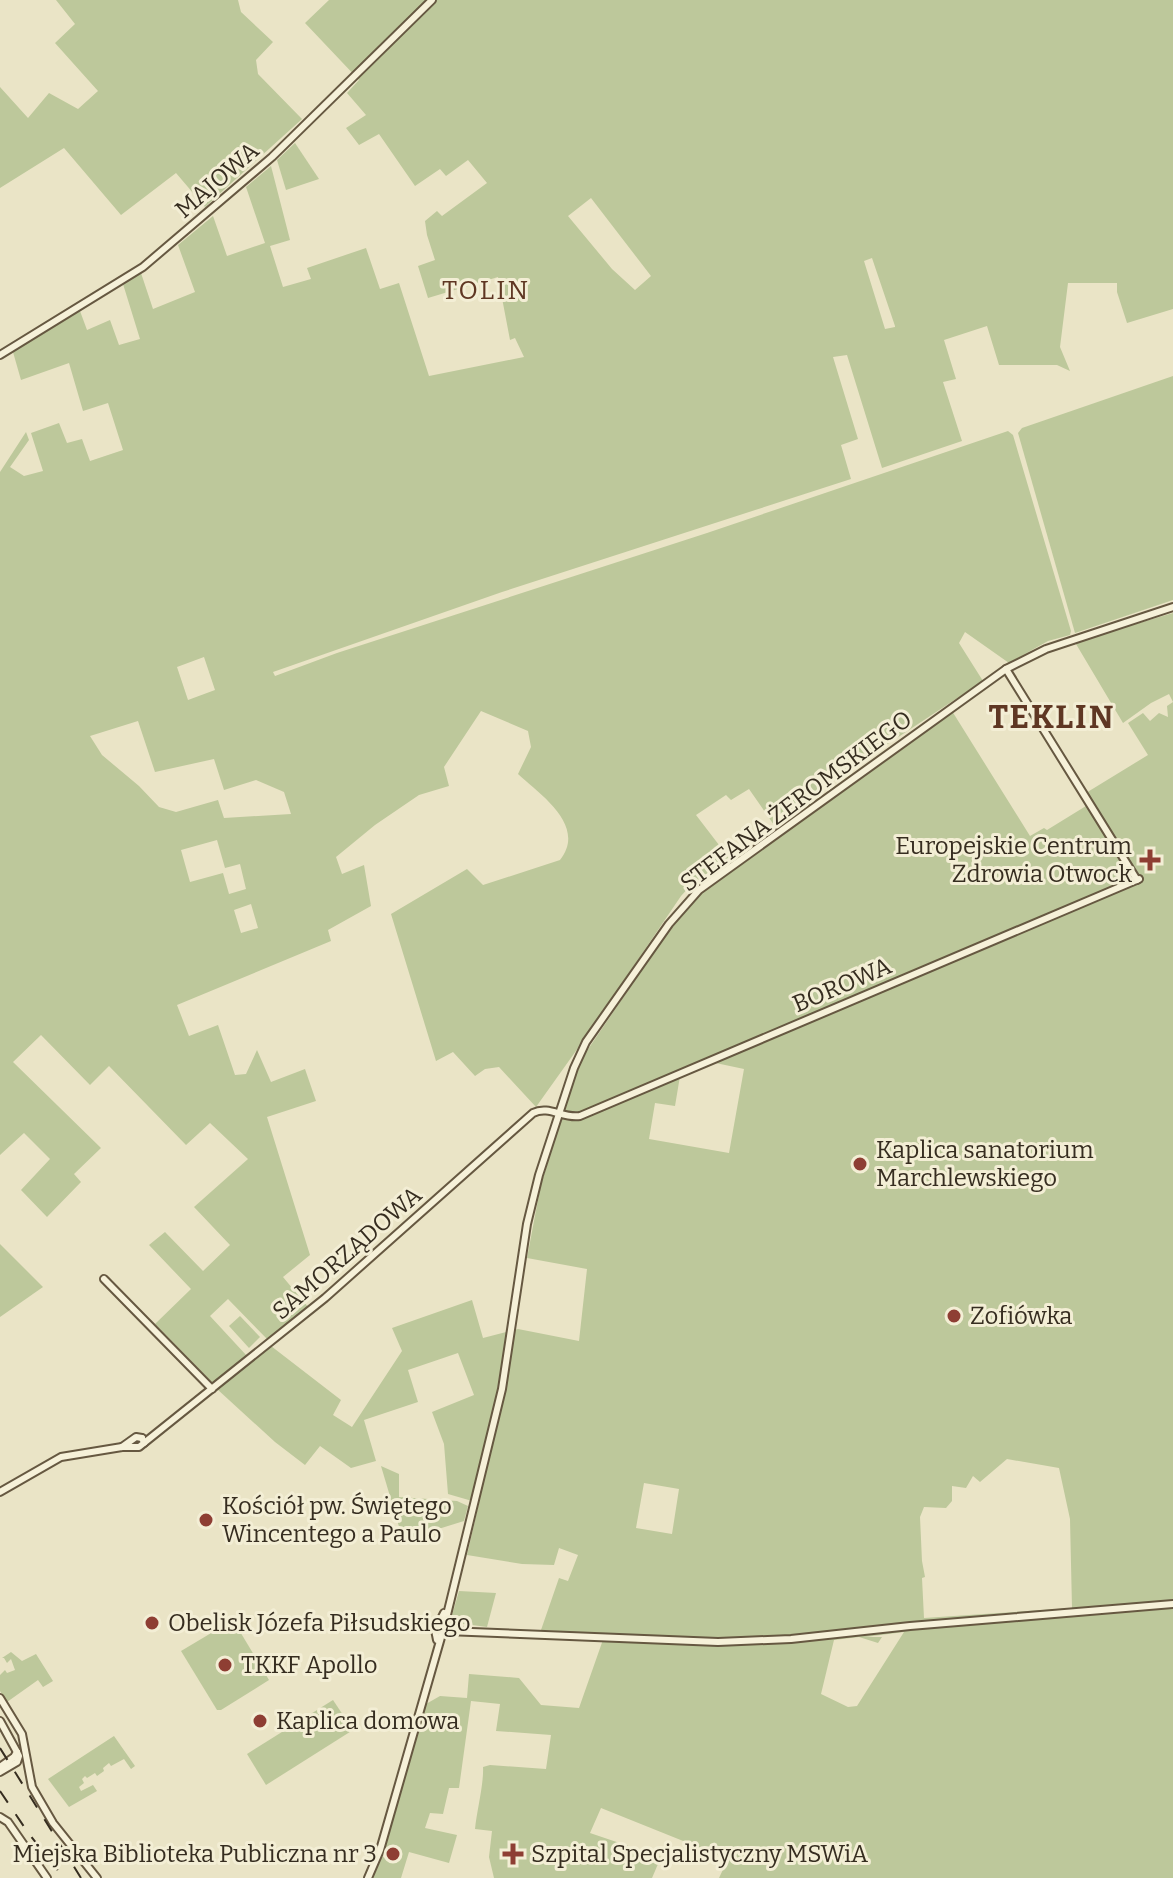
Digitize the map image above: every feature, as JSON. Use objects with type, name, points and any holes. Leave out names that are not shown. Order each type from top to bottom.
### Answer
[{"type":"street","name":"MAJOWA","points":[[0,355],[143,267],[272,157],[432,0]]},
{"type":"street","name":"STEFANA ŻEROMSKIEGO","points":[[368,1878],[380,1850],[443,1628],[502,1389],[527,1224],[559,1113],[586,1042],[669,924],[699,890],[1006,669],[1046,649],[1173,607]]},
{"type":"street","name":"BOROWA","points":[[559,1113],[580,1116],[1138,879],[1006,669]]},
{"type":"street","name":"SAMORZĄDOWA","points":[[0,1492],[58,1458],[122,1447],[134,1443],[136,1437],[143,1440],[158,1431],[325,1298],[533,1113],[547,1110],[559,1113]]},
{"type":"street","points":[[104,1279],[212,1389]]},
{"type":"street","points":[[443,1628],[718,1642],[791,1639],[1173,1604]]},
{"type":"street","points":[[0,1698],[22,1734],[32,1787],[53,1823],[97,1878]]},
{"type":"street","points":[[0,1721],[19,1756],[17,1762],[0,1769]]},
{"type":"street","points":[[0,1817],[8,1822],[47,1878]]},
{"type":"green space","points":[[56,0],[238,0],[241,12],[273,42],[256,60],[258,74],[302,119],[205,207],[176,173],[121,215],[64,148],[0,188],[0,87],[28,118],[49,93],[78,109],[98,91],[55,43],[75,24]]},
{"type":"green space","points":[[329,0],[1173,0],[1173,309],[1127,323],[1117,283],[1068,283],[1060,347],[1070,371],[1057,365],[999,365],[987,326],[944,340],[956,379],[943,382],[962,441],[882,468],[847,355],[833,357],[858,439],[841,445],[851,479],[502,592],[273,672],[275,676],[1008,431],[1013,435],[1071,631],[1070,635],[1048,641],[1009,663],[965,632],[959,643],[983,681],[853,767],[774,825],[749,789],[731,800],[726,795],[696,815],[729,858],[692,884],[681,896],[536,1107],[499,1067],[485,1069],[475,1076],[453,1052],[436,1061],[391,914],[467,869],[483,885],[560,860],[567,847],[565,823],[558,812],[518,774],[531,747],[528,731],[481,711],[444,767],[449,786],[419,795],[336,857],[342,874],[364,865],[371,906],[328,930],[331,941],[177,1005],[189,1036],[218,1025],[235,1075],[246,1074],[257,1050],[271,1082],[305,1069],[316,1101],[267,1117],[310,1255],[283,1277],[308,1307],[268,1340],[228,1299],[210,1316],[247,1356],[213,1383],[155,1324],[191,1289],[149,1245],[165,1232],[203,1271],[230,1245],[194,1207],[248,1159],[210,1123],[186,1145],[109,1066],[90,1085],[41,1035],[13,1062],[101,1148],[74,1174],[81,1182],[47,1217],[21,1190],[50,1159],[24,1133],[0,1155],[0,472],[26,432],[29,440],[10,467],[24,476],[43,471],[31,433],[59,423],[67,443],[82,439],[90,461],[123,450],[108,403],[83,411],[69,363],[21,380],[13,352],[80,311],[87,330],[110,320],[119,345],[140,339],[123,284],[141,273],[153,309],[195,292],[178,245],[213,216],[227,256],[265,243],[246,187],[271,166],[290,240],[270,246],[283,287],[311,279],[307,268],[366,248],[380,289],[399,283],[429,376],[524,357],[515,338],[510,340],[498,277],[428,298],[418,266],[435,260],[425,221],[437,211],[442,216],[487,183],[468,160],[446,176],[440,169],[415,186],[379,134],[359,145],[346,128],[366,115],[347,93],[359,80],[305,23]],"holes":[[[591,198],[651,276],[635,290],[612,269],[568,216]],[[872,258],[895,326],[885,329],[864,261]],[[204,657],[215,690],[188,700],[177,667]],[[138,721],[155,772],[214,759],[224,790],[256,780],[284,792],[291,814],[224,818],[218,800],[176,812],[159,807],[102,755],[90,736]],[[217,840],[225,868],[240,864],[246,889],[229,894],[223,873],[190,882],[181,850]],[[251,904],[258,928],[241,933],[234,910]]]},
{"type":"green space","points":[[295,143],[319,179],[286,190],[277,160]]},
{"type":"green space","points":[[1173,376],[1173,600],[1075,633],[1018,433],[1022,428]]},
{"type":"green space","points":[[1173,613],[1173,702],[1169,694],[1123,723],[1076,644]]},
{"type":"green space","points":[[1173,702],[1173,1878],[719,1878],[728,1859],[601,1808],[590,1833],[661,1857],[652,1878],[494,1878],[489,1857],[492,1831],[475,1829],[483,1767],[546,1769],[551,1735],[496,1731],[500,1704],[471,1701],[459,1788],[449,1788],[443,1814],[430,1813],[425,1828],[457,1835],[449,1863],[409,1852],[401,1878],[373,1878],[382,1857],[397,1860],[399,1852],[385,1849],[426,1704],[440,1696],[467,1698],[469,1674],[519,1678],[541,1705],[579,1708],[605,1634],[541,1630],[559,1578],[568,1581],[578,1555],[559,1548],[554,1565],[522,1564],[467,1555],[479,1503],[448,1494],[444,1444],[432,1412],[474,1395],[458,1353],[408,1370],[418,1402],[364,1420],[376,1461],[351,1468],[320,1446],[305,1465],[217,1389],[271,1346],[341,1400],[333,1415],[352,1427],[402,1351],[392,1328],[472,1300],[483,1338],[518,1329],[579,1341],[587,1269],[527,1258],[541,1184],[580,1061],[688,905],[715,880],[952,711],[1030,836],[1044,828],[1047,830],[1086,806],[1081,796],[1148,755],[1128,723],[1143,713],[1150,721],[1159,713],[1168,717],[1167,706]],"holes":[[[711,1062],[744,1069],[729,1153],[649,1139],[655,1103],[675,1106],[680,1076]],[[1007,1459],[1059,1468],[1070,1519],[1072,1608],[924,1618],[922,1578],[925,1577],[920,1517],[924,1507],[946,1508],[952,1501],[952,1486],[966,1488],[973,1476],[980,1482]],[[644,1483],[679,1489],[672,1534],[636,1528]],[[904,1632],[857,1706],[848,1707],[821,1694],[834,1640],[859,1637],[878,1643],[882,1637],[865,1637]]]},
{"type":"green space","points":[[0,1244],[43,1287],[0,1317]]},
{"type":"green space","points":[[240,1316],[260,1337],[249,1348],[229,1326]]},
{"type":"green space","points":[[381,1466],[399,1474],[399,1497],[457,1501],[468,1506],[464,1521],[403,1540]]},
{"type":"green space","points":[[459,1591],[496,1593],[487,1627],[450,1622]]},
{"type":"green space","name":"TKKF Apollo","points":[[233,1620],[269,1680],[217,1710],[181,1651]]},
{"type":"green space","points":[[11,1652],[22,1661],[36,1654],[53,1681],[43,1687],[38,1680],[7,1702],[0,1691],[0,1675],[5,1670],[7,1673],[15,1670],[11,1659],[7,1663],[2,1658]]},
{"type":"green space","points":[[333,1700],[353,1730],[266,1785],[247,1754]]},
{"type":"green space","points":[[114,1736],[135,1766],[131,1769],[124,1759],[111,1766],[109,1763],[97,1776],[95,1773],[87,1778],[85,1776],[82,1779],[84,1783],[79,1787],[81,1791],[93,1785],[97,1791],[69,1807],[48,1779]]},
{"type":"railway","points":[[0,1748],[81,1878]]},
{"type":"railway","points":[[0,1791],[64,1878]]},
{"type":"place","name":"Europejskie Centrum Zdrowia Otwock","points":[[1150,860]]},
{"type":"place","name":"Kaplica sanatorium Marchlewskiego","points":[[860,1164]]},
{"type":"place","name":"Zofiówka","points":[[954,1316]]},
{"type":"place","name":"Kościół pw. Świętego Wincentego a Paulo","points":[[206,1520]]},
{"type":"place","name":"Obelisk Józefa Piłsudskiego","points":[[152,1623]]},
{"type":"place","name":"TKKF Apollo","points":[[225,1665]]},
{"type":"place","name":"Kaplica domowa","points":[[260,1721]]},
{"type":"place","name":"Miejska Biblioteka Publiczna nr 3","points":[[393,1854]]},
{"type":"place","name":"Szpital Specjalistyczny MSWiA","points":[[513,1854]]},
{"type":"district","name":"TOLIN","points":[[486,290]]},
{"type":"district","name":"TEKLIN","points":[[1052,717]]}]
